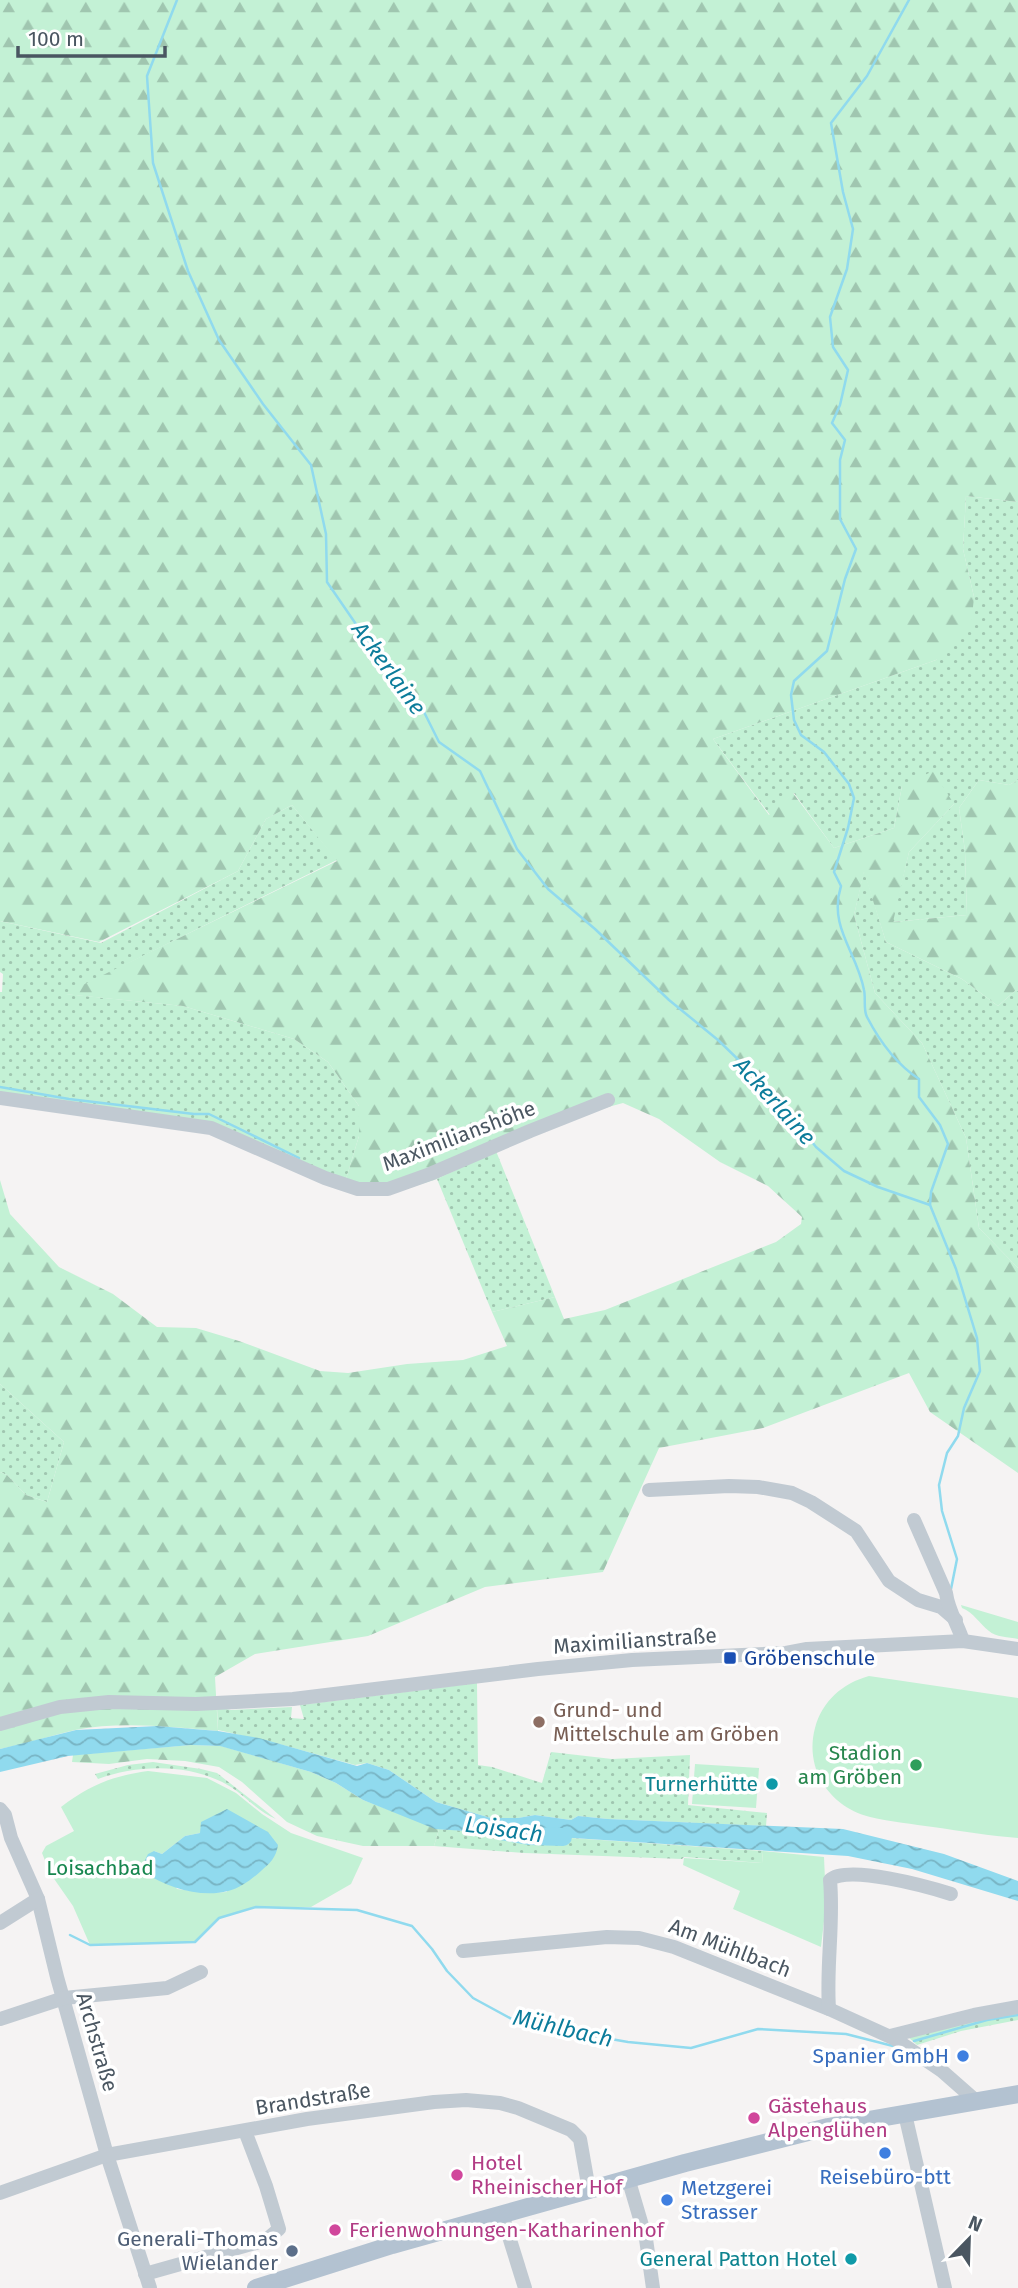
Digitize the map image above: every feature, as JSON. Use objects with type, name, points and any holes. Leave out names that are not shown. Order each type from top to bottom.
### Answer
[{"type":"main road","points":[[256,2288],[360,2255],[628,2178],[828,2127],[1018,2094]]},
{"type":"street","name":"Maximilianshöhe","points":[[0,1098],[211,1128],[325,1178],[358,1189],[387,1189],[430,1174],[608,1100]]},
{"type":"street","points":[[649,1490],[729,1486],[758,1487],[792,1493],[856,1531],[889,1581],[918,1600],[940,1606],[956,1620]]},
{"type":"street","points":[[914,1520],[946,1593],[947,1604],[963,1641]]},
{"type":"street","name":"Maximilianstraße","points":[[0,1724],[60,1707],[109,1702],[256,1701],[350,1693],[632,1660],[963,1641],[1018,1649]]},
{"type":"street","name":"Archstraße","points":[[0,1809],[5,1815],[11,1838],[38,1899],[107,2155],[148,2281]]},
{"type":"street","points":[[829,2008],[827,1980],[833,1906],[830,1880],[835,1875],[896,1879],[951,1894]]},
{"type":"street","points":[[0,1923],[38,1899]]},
{"type":"street","name":"Am Mühlbach","points":[[463,1951],[607,1937],[639,1938],[674,1947],[829,2008],[892,2038],[942,2071],[975,2100]]},
{"type":"street","points":[[0,2019],[64,1998],[167,1988],[201,1972]]},
{"type":"street","points":[[892,2038],[1018,2007]]},
{"type":"street","name":"Brandstraße","points":[[0,2193],[107,2155],[331,2115],[466,2100],[499,2103],[548,2119],[571,2130],[580,2139],[589,2190]]},
{"type":"street","points":[[905,2114],[945,2288]]},
{"type":"street","points":[[148,2281],[266,2240],[279,2229],[245,2131]]},
{"type":"street","points":[[628,2178],[646,2239],[653,2288]]},
{"type":"street","points":[[502,2214],[524,2288]]},
{"type":"green space","points":[[0,0],[1018,0],[1018,502],[966,496],[963,549],[974,597],[971,627],[936,660],[713,739],[769,815],[793,793],[834,848],[894,828],[902,786],[933,771],[954,804],[909,852],[893,922],[967,915],[965,851],[959,808],[979,780],[1009,785],[1018,780],[1018,991],[998,1006],[962,979],[886,942],[864,872],[854,915],[875,993],[922,1043],[966,1138],[979,1228],[1018,1268],[1018,1473],[930,1412],[909,1373],[763,1428],[659,1448],[603,1572],[485,1587],[368,1636],[255,1654],[215,1677],[218,1731],[146,1726],[92,1727],[0,1749],[0,1472],[7,1475],[26,1495],[47,1502],[64,1442],[0,1384],[0,1180],[10,1214],[59,1267],[113,1294],[157,1327],[196,1328],[320,1371],[348,1373],[407,1364],[463,1360],[507,1346],[492,1312],[555,1297],[564,1319],[605,1310],[776,1242],[801,1224],[802,1217],[768,1186],[720,1162],[659,1119],[623,1103],[597,1110],[496,1151],[437,1179],[384,1194],[346,1179],[359,1136],[359,1106],[328,1062],[294,1039],[183,1006],[64,994],[337,861],[292,805],[266,819],[238,871],[99,942],[0,921]]},
{"type":"green space","points":[[966,496],[1018,502],[1018,780],[1009,785],[979,780],[959,808],[965,851],[967,915],[892,922],[909,852],[954,804],[902,786],[894,828],[834,848],[794,793],[770,815],[713,739],[936,660],[974,597],[963,549]]},
{"type":"green space","points":[[292,805],[337,860],[66,994],[183,1006],[294,1039],[328,1062],[359,1106],[359,1136],[346,1179],[337,1178],[222,1127],[0,1094],[0,992],[3,974],[0,972],[0,921],[101,943],[238,871],[266,819]]},
{"type":"green space","points":[[864,870],[886,942],[962,979],[998,1006],[1018,991],[1018,1268],[979,1228],[966,1138],[922,1043],[875,993],[854,915]]},
{"type":"green space","points":[[496,1151],[555,1297],[492,1312],[437,1179]]},
{"type":"green space","points":[[0,1384],[64,1442],[47,1502],[26,1495],[7,1475],[0,1472]]},
{"type":"green space","points":[[961,1605],[1018,1622],[1018,1639],[992,1633]]},
{"type":"green space","name":"Stadion am Gröben","points":[[869,1676],[1018,1698],[1018,1838],[870,1817],[843,1805],[832,1795],[823,1784],[813,1758],[818,1718],[828,1702],[842,1688]]},
{"type":"green space","points":[[477,1683],[478,1765],[542,1783],[551,1752],[612,1759],[690,1755],[688,1805],[767,1813],[766,1826],[578,1816],[571,1820],[535,1815],[491,1818],[436,1802],[389,1770],[367,1763],[355,1765],[218,1730],[217,1707],[231,1710],[292,1707],[291,1718],[304,1719],[300,1705]]},
{"type":"green space","points":[[191,1745],[221,1746],[311,1772],[336,1783],[363,1800],[439,1829],[434,1846],[363,1846],[317,1836],[287,1822],[242,1782],[219,1767],[185,1761],[147,1759],[109,1764],[72,1762],[73,1755]]},
{"type":"green space","points":[[153,1762],[217,1773],[276,1819],[231,1787],[200,1774],[165,1768],[131,1771],[98,1779],[95,1774],[128,1765]]},
{"type":"green space","points":[[695,1764],[759,1768],[756,1808],[692,1804]]},
{"type":"green space","name":"Loisachbad","points":[[148,1771],[207,1778],[236,1793],[291,1833],[363,1858],[351,1884],[311,1907],[256,1907],[219,1918],[195,1942],[90,1945],[73,1906],[50,1873],[42,1853],[46,1846],[74,1831],[61,1807],[102,1783]],"holes":[[[200,1833],[227,1892],[208,1893],[177,1889],[154,1851],[162,1854],[185,1836]]]},
{"type":"green space","points":[[439,1829],[763,1851],[762,1863],[684,1857],[524,1853],[434,1846]]},
{"type":"green space","points":[[763,1851],[824,1857],[826,1904],[821,1947],[733,1909],[740,1891],[683,1865],[684,1858],[762,1863]]},
{"type":"green space","points":[[1018,2010],[1018,2020],[961,2031],[917,2045],[905,2034]]},
{"type":"water","points":[[157,1726],[218,1731],[259,1738],[357,1766],[367,1763],[389,1770],[436,1802],[491,1818],[535,1815],[571,1820],[578,1816],[843,1829],[944,1854],[1018,1881],[1018,1901],[912,1869],[848,1856],[435,1829],[363,1800],[336,1783],[311,1772],[220,1746],[191,1745],[68,1756],[0,1772],[0,1749],[76,1730]]},
{"type":"water","points":[[227,1809],[268,1832],[278,1845],[272,1860],[254,1877],[232,1890],[207,1893],[174,1887],[145,1873],[144,1862],[148,1854],[154,1851],[162,1854],[185,1836],[200,1833],[201,1822]]},
{"type":"waterway","name":"Ackerlaine","points":[[177,0],[147,76],[153,163],[188,271],[219,340],[263,404],[311,465],[326,534],[327,582],[382,662],[422,708],[439,742],[480,771],[517,849],[548,889],[595,929],[669,1000],[718,1040],[776,1096],[816,1147],[844,1171],[878,1187],[930,1205]]},
{"type":"waterway","points":[[909,0],[867,76],[831,123],[843,192],[853,229],[847,269],[830,317],[833,347],[848,370],[840,405],[832,423],[845,440],[840,460],[840,519],[856,549],[845,579],[827,651],[794,681],[791,695],[794,720],[801,735],[824,752],[849,784],[854,798],[834,872],[841,886],[838,914],[865,993],[866,1014],[889,1052],[919,1079],[919,1097],[940,1125],[948,1144],[931,1192],[930,1205],[956,1269],[977,1338],[980,1371],[964,1408],[958,1436],[947,1453],[939,1485],[942,1511],[957,1559],[951,1589]]},
{"type":"waterway","points":[[0,1087],[69,1099],[209,1114],[299,1158]]},
{"type":"waterway","name":"Loisach","points":[[500,1831],[529,1836],[563,1837]]},
{"type":"waterway","name":"Mühlbach","points":[[70,1935],[90,1945],[195,1942],[219,1918],[256,1907],[357,1910],[412,1926],[447,1971],[473,1998],[519,2023],[628,2042],[691,2048],[758,2029],[846,2034],[893,2046]]},
{"type":"waterway","name":"Mühlbach","points":[[914,2041],[987,2020],[1018,2015]]},
{"type":"place","name":"Gröbenschule","points":[[730,1658]]},
{"type":"place","name":"Grund- und Mittelschule am Gröben","points":[[539,1722]]},
{"type":"place","name":"Stadion am Gröben","points":[[916,1765]]},
{"type":"place","name":"Turnerhütte","points":[[772,1784]]},
{"type":"place","name":"Spanier GmbH","points":[[963,2056]]},
{"type":"place","name":"Gästehaus Alpenglühen","points":[[754,2118]]},
{"type":"place","name":"Reisebüro-btt","points":[[885,2153]]},
{"type":"place","name":"Hotel Rheinischer Hof","points":[[457,2175]]},
{"type":"place","name":"Metzgerei Strasser","points":[[667,2200]]},
{"type":"place","name":"Ferienwohnungen-Katharinenhof","points":[[335,2230]]},
{"type":"place","name":"Generali-Thomas Wielander","points":[[292,2251]]},
{"type":"place","name":"General Patton Hotel","points":[[851,2259]]}]
